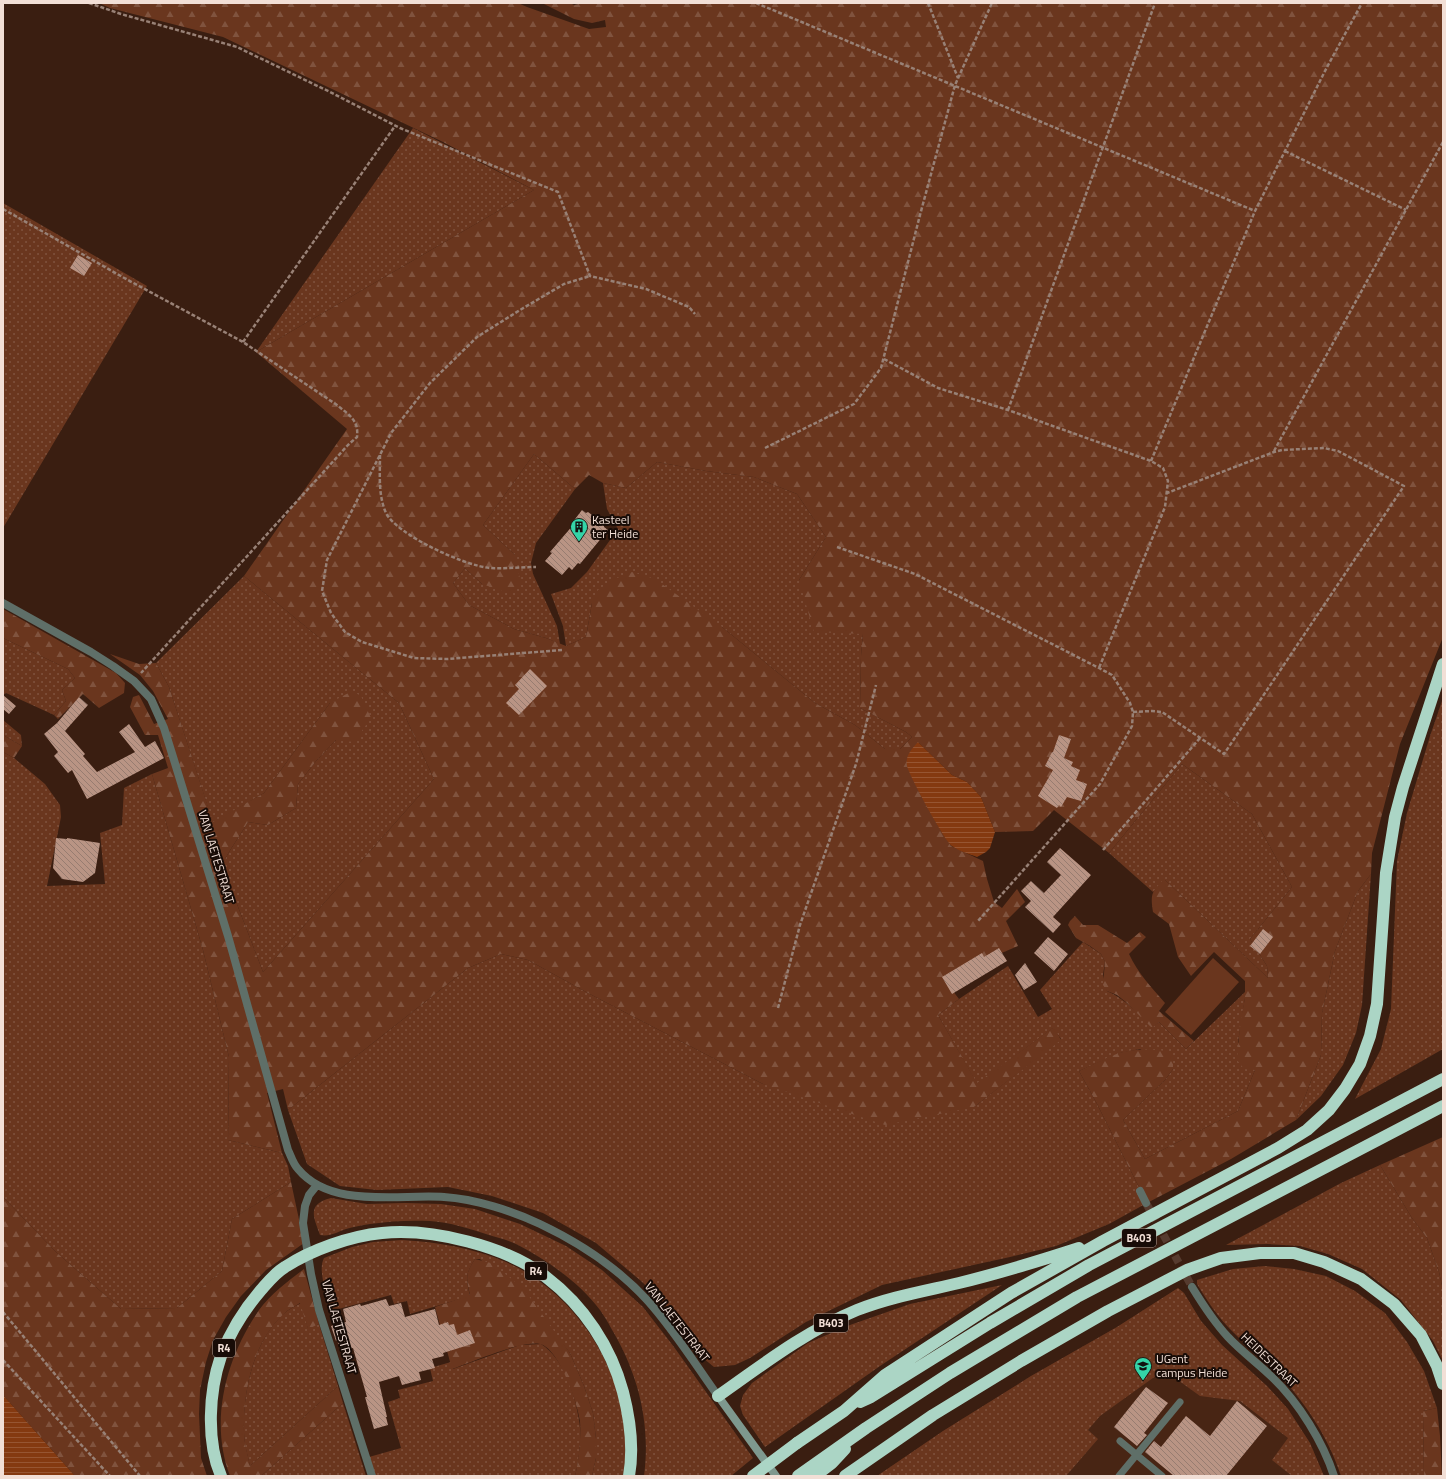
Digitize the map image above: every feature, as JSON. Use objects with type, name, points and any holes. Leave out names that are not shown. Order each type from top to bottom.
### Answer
[{"type":"highway","name":"B403","points":[[844,1411],[885,1375],[1011,1293],[1103,1240],[1278,1148],[1307,1130],[1329,1110],[1345,1089],[1360,1064],[1370,1036],[1377,1004],[1386,873],[1395,817],[1403,787],[1443,664]]},
{"type":"highway","name":"B403","points":[[753,1476],[797,1443],[844,1411],[871,1397],[990,1323],[1089,1265],[1443,1079]]},
{"type":"highway","name":"B403","points":[[798,1476],[815,1471],[866,1428],[956,1369],[1077,1297],[1443,1106]]},
{"type":"highway","name":"R4","points":[[221,1476],[213,1444],[211,1414],[213,1389],[218,1364],[236,1323],[251,1302],[273,1277],[284,1268],[309,1253],[357,1238],[381,1233],[416,1233],[449,1238],[488,1247],[519,1260],[546,1277],[569,1297],[589,1321],[606,1347],[619,1376],[627,1409],[631,1438],[629,1476]]},
{"type":"highway","name":"B403","points":[[718,1396],[784,1350],[822,1327],[857,1310],[905,1295],[1024,1266],[1103,1240]]},
{"type":"highway","points":[[845,1476],[933,1416],[1021,1361],[1108,1311],[1187,1270],[1221,1258],[1260,1253],[1294,1253],[1324,1262],[1361,1279],[1394,1304],[1421,1335],[1437,1366],[1443,1384]]},
{"type":"main road","name":"VAN LAETESTRAAT","points":[[718,1396],[776,1476]]},
{"type":"street","name":"VAN LAETESTRAAT","points":[[3,603],[91,652],[134,681],[151,699],[170,747],[228,936],[288,1150],[297,1168],[316,1185],[330,1192],[348,1195],[445,1197],[470,1201],[510,1212],[539,1223],[592,1254],[618,1273],[640,1293],[672,1331],[718,1396]]},
{"type":"street","name":"VAN LAETESTRAAT","points":[[316,1185],[309,1195],[305,1206],[303,1223],[309,1253],[311,1274],[319,1310],[372,1476]]},
{"type":"street","points":[[1140,1191],[1146,1203]]},
{"type":"street","name":"HEIDESTRAAT","points":[[1192,1288],[1209,1315],[1229,1338],[1274,1379],[1296,1403],[1318,1438],[1334,1476]]},
{"type":"lane","points":[[1119,1476],[1180,1402]]},
{"type":"lane","points":[[1120,1441],[1162,1476]]},
{"type":"path","points":[[89,3],[121,14],[237,47],[330,92],[395,126],[558,192],[590,276]]},
{"type":"path","points":[[756,3],[1255,211]]},
{"type":"path","points":[[928,3],[958,78]]},
{"type":"path","points":[[765,448],[854,404],[882,368],[920,215],[955,85],[992,3]]},
{"type":"path","points":[[1008,410],[1155,3]]},
{"type":"path","points":[[1151,461],[1255,211],[1326,67],[1362,3]]},
{"type":"path","points":[[242,342],[395,126]]},
{"type":"path","points":[[1274,452],[1443,142]]},
{"type":"path","points":[[1285,151],[1406,210]]},
{"type":"path","points":[[3,209],[126,280],[242,342],[337,405],[352,417],[358,430],[357,437],[348,445],[134,681]]},
{"type":"path","points":[[562,650],[447,659],[414,658],[362,642],[345,632],[331,613],[322,590],[327,560],[391,433],[430,383],[477,338],[564,284],[590,276],[646,289],[689,307],[695,314]]},
{"type":"path","points":[[884,359],[938,388],[1008,410],[1151,461],[1163,468],[1168,481],[1165,507],[1099,668]]},
{"type":"path","points":[[1133,712],[1162,712],[1224,754],[1404,486],[1338,451],[1324,448],[1282,450],[1274,452],[1167,493]]},
{"type":"path","points":[[380,455],[381,493],[383,504],[387,515],[395,524],[427,545],[472,564],[489,568],[536,567]]},
{"type":"path","points":[[837,547],[915,574],[1099,668],[1112,676],[1130,703],[1133,712],[1132,726],[1100,784],[978,921]]},
{"type":"path","points":[[778,1008],[800,925],[856,764],[876,685]]},
{"type":"path","points":[[1103,850],[1200,738]]},
{"type":"path","points":[[3,1312],[140,1476]]},
{"type":"path","points":[[3,1360],[110,1476]]},
{"type":"shaded area","points":[[918,742],[952,775],[967,782],[981,797],[995,832],[990,848],[986,852],[977,857],[961,851],[952,846],[942,833],[920,794],[907,766],[908,755]]},
{"type":"shaded area","name":"UGent campus Heide","points":[[1178,1288],[1184,1293],[1201,1321],[1222,1345],[1267,1386],[1288,1409],[1310,1443],[1324,1476],[877,1476],[943,1431],[1031,1376],[1117,1327]]},
{"type":"shaded area","points":[[3,1395],[75,1476],[3,1476]]},
{"type":"green space","points":[[99,3],[518,3],[589,29],[606,27],[605,20],[592,23],[574,19],[542,3],[570,3],[574,5],[583,3],[1443,3],[1443,637],[1400,744],[1372,853],[1371,874],[1358,891],[1335,951],[1322,1013],[1321,1055],[1296,1120],[1231,1159],[1147,1203],[1079,1071],[1125,1051],[1159,1050],[1173,1052],[1173,1069],[1165,1080],[1123,1120],[1145,1159],[1238,1111],[1255,1070],[1244,1069],[1237,1060],[1240,1024],[1245,998],[1245,981],[1214,952],[1191,976],[1178,957],[1169,924],[1153,912],[1152,897],[1154,890],[1164,879],[1268,978],[1267,966],[1250,939],[1292,887],[1252,814],[1182,764],[1109,853],[1054,810],[1033,831],[995,832],[981,797],[967,782],[952,775],[918,742],[929,809],[951,846],[983,861],[994,902],[1002,908],[1017,889],[1025,902],[1006,921],[1018,946],[943,978],[959,999],[938,1015],[977,1083],[1054,1027],[1061,1040],[974,1107],[885,1125],[763,1084],[586,992],[528,960],[501,954],[468,968],[288,1110],[283,1089],[267,1093],[282,1153],[228,1140],[229,1057],[203,950],[152,774],[168,768],[158,735],[145,735],[130,707],[133,697],[139,695],[154,724],[168,719],[153,691],[140,675],[110,654],[139,664],[156,663],[169,687],[213,822],[264,793],[330,703],[352,691],[361,696],[371,718],[354,742],[336,740],[317,760],[298,784],[296,808],[268,825],[248,822],[222,865],[263,972],[434,779],[399,703],[244,576],[347,429],[256,352],[534,190],[443,142],[223,37],[110,8]],"holes":[[[534,454],[575,489],[589,475],[603,483],[626,488],[657,462],[706,471],[754,477],[797,494],[826,537],[799,580],[814,632],[863,634],[860,708],[906,732],[912,737],[900,749],[885,749],[855,725],[815,703],[722,627],[655,579],[632,572],[612,580],[598,590],[592,603],[586,637],[566,646],[546,638],[514,629],[469,605],[453,583],[465,568],[482,584],[511,594],[521,584],[515,555],[483,525]]]},
{"type":"green space","points":[[413,128],[534,190],[256,352]]},
{"type":"green space","points":[[3,203],[147,286],[3,528]]},
{"type":"green space","points":[[534,454],[575,489],[536,543],[531,563],[533,574],[557,626],[560,644],[546,638],[514,629],[469,605],[453,583],[465,568],[482,584],[515,555],[483,525]]},
{"type":"green space","points":[[657,462],[706,471],[754,477],[797,494],[826,537],[799,580],[863,634],[860,708],[906,732],[912,737],[900,749],[885,749],[855,725],[815,703],[722,627],[592,603],[586,637],[566,646],[563,626],[551,594],[571,588],[587,572],[618,529],[607,509],[603,483],[626,488]]},
{"type":"green space","points":[[244,576],[399,703],[434,779],[263,972],[222,865],[248,822],[268,825],[296,808],[298,784],[317,760],[336,740],[330,703],[264,793],[213,823],[169,687],[156,663]]},
{"type":"green space","points":[[3,609],[116,673],[125,683],[124,693],[99,708],[83,694],[58,719],[54,715],[66,701],[62,690],[75,678],[68,669],[3,638]]},
{"type":"green space","points":[[3,638],[68,669],[75,678],[62,690],[66,701],[54,715],[6,693],[3,695]]},
{"type":"green space","points":[[1443,698],[1443,1049],[1355,1099],[1381,1049],[1391,1009],[1397,861],[1407,813]]},
{"type":"green space","points":[[3,720],[21,735],[22,746],[3,735]]},
{"type":"green space","points":[[3,735],[22,746],[14,758],[3,752]]},
{"type":"green space","points":[[3,752],[14,758],[45,784],[60,805],[61,817],[47,886],[105,884],[100,833],[122,825],[124,788],[152,774],[203,950],[229,1057],[228,1140],[282,1153],[288,1166],[291,1182],[232,1219],[222,1271],[177,1308],[121,1309],[56,1252],[3,1197]]},
{"type":"green space","points":[[1182,764],[1252,814],[1292,887],[1250,939],[1267,966],[1268,978],[1165,880],[1153,892],[1109,853]]},
{"type":"green space","points":[[1371,874],[1362,1005],[1356,1033],[1343,1065],[1321,1096],[1296,1120],[1321,1055],[1322,1013],[1335,951],[1358,891]]},
{"type":"green space","points":[[1075,916],[1083,925],[1098,925],[1127,943],[1140,932],[1146,937],[1129,954],[1141,974],[1165,1003],[1159,1011],[1194,1041],[1186,1049],[1159,1022],[1152,1028],[1127,1003],[1117,995],[1107,991],[1103,985],[1105,962],[1101,954],[1076,938],[1068,925]]},
{"type":"green space","points":[[1083,942],[1101,954],[1105,962],[1103,975],[1107,991],[1125,1002],[1152,1027],[1159,1022],[1186,1049],[1245,992],[1238,1042],[1255,1070],[1238,1111],[1145,1159],[1123,1120],[1165,1080],[1173,1069],[1140,1049],[1120,1053],[1079,1071],[1147,1203],[1109,1224],[1056,1246],[882,1285],[806,1322],[750,1358],[735,1365],[714,1367],[703,1358],[671,1310],[641,1281],[596,1243],[543,1213],[492,1196],[448,1187],[377,1190],[340,1186],[307,1164],[288,1110],[468,968],[501,954],[528,960],[586,992],[763,1084],[974,1107],[1061,1039],[1053,1028],[977,1084],[938,1015],[1008,966],[1038,1017],[1052,1009],[1040,990]]},
{"type":"green space","points":[[1213,958],[1239,982],[1191,1035],[1165,1012]]},
{"type":"green space","points":[[1443,1137],[1443,1290],[1439,1272],[1427,1238],[1412,1218],[1380,1165]]},
{"type":"green space","points":[[1380,1165],[1412,1218],[1427,1238],[1439,1272],[1443,1290],[1443,1361],[1433,1341],[1401,1300],[1362,1269],[1328,1254],[1300,1246],[1268,1244],[1226,1245],[1341,1183]]},
{"type":"green space","points":[[291,1182],[304,1243],[266,1270],[241,1296],[226,1317],[213,1340],[206,1362],[200,1390],[199,1414],[201,1458],[207,1476],[75,1476],[3,1395],[3,1197],[56,1252],[121,1309],[177,1308],[222,1271],[232,1219]]},
{"type":"green space","points":[[331,1198],[367,1204],[441,1204],[475,1209],[520,1224],[566,1246],[602,1270],[643,1307],[674,1347],[753,1458],[731,1476],[644,1476],[646,1437],[644,1418],[629,1363],[600,1310],[583,1291],[563,1273],[515,1243],[467,1228],[445,1223],[430,1221],[385,1222],[367,1224],[330,1235],[320,1235],[314,1217],[315,1207],[323,1201]]},
{"type":"green space","points":[[402,1240],[455,1246],[494,1257],[527,1273],[546,1286],[564,1302],[580,1320],[594,1340],[606,1361],[615,1383],[622,1406],[625,1423],[626,1450],[624,1476],[592,1476],[596,1458],[596,1439],[593,1413],[584,1386],[570,1353],[546,1323],[480,1259],[475,1259],[469,1269],[467,1281],[470,1296],[410,1314],[407,1301],[394,1304],[391,1295],[331,1311],[322,1277],[322,1263],[324,1258],[352,1247],[373,1242]]},
{"type":"green space","points":[[475,1259],[491,1263],[523,1288],[570,1353],[584,1386],[593,1413],[596,1439],[596,1458],[592,1476],[575,1476],[580,1441],[580,1421],[576,1402],[560,1366],[554,1355],[547,1348],[540,1344],[521,1345],[497,1352],[452,1369],[435,1307],[470,1295],[467,1276]]},
{"type":"green space","points":[[1265,1266],[1294,1269],[1326,1276],[1355,1291],[1385,1313],[1407,1342],[1424,1371],[1437,1408],[1423,1411],[1424,1476],[1341,1476],[1330,1449],[1316,1422],[1298,1397],[1274,1370],[1223,1322],[1197,1284],[1197,1280],[1233,1269]]},
{"type":"green space","points":[[304,1269],[319,1324],[308,1329],[300,1303],[287,1311],[275,1323],[258,1351],[248,1383],[244,1416],[244,1432],[250,1466],[338,1386],[343,1403],[261,1476],[230,1476],[224,1455],[221,1434],[221,1412],[224,1390],[230,1369],[247,1329],[259,1310],[274,1293]]},
{"type":"green space","points":[[1002,1285],[880,1366],[765,1447],[743,1415],[740,1406],[743,1395],[752,1383],[808,1343],[850,1325],[910,1304]]},
{"type":"green space","name":"UGent campus Heide","points":[[1178,1288],[1184,1293],[1201,1321],[1222,1345],[1267,1386],[1288,1409],[1310,1443],[1324,1476],[1292,1476],[1272,1460],[1288,1438],[1240,1401],[1200,1396],[1164,1370],[1100,1416],[1088,1430],[1098,1439],[1066,1476],[877,1476],[943,1431],[1031,1376],[1117,1327]]},
{"type":"green space","points":[[301,1303],[308,1328],[319,1324],[338,1386],[250,1466],[244,1433],[244,1417],[245,1401],[252,1367],[258,1350],[266,1335],[287,1311]]},
{"type":"green space","points":[[541,1344],[556,1359],[562,1368],[575,1399],[579,1420],[580,1441],[575,1476],[375,1476],[369,1457],[401,1448],[388,1402],[400,1398],[398,1390],[433,1381],[430,1368],[451,1362],[453,1369],[520,1345]]},
{"type":"green space","points":[[343,1403],[366,1476],[261,1476]]},
{"type":"green space","points":[[1437,1408],[1442,1476],[1424,1476],[1423,1411]]},
{"type":"building","points":[[78,255],[92,263],[84,276],[70,268]]},
{"type":"building","name":"Kasteel ter Heide","points":[[582,510],[586,513],[588,512],[604,524],[604,527],[608,530],[580,564],[578,563],[572,570],[569,567],[562,575],[545,561],[552,553],[550,552],[574,524],[572,523]]},
{"type":"building","points":[[530,669],[547,686],[519,715],[506,703],[519,689],[515,685]]},
{"type":"building","points":[[3,695],[16,706],[9,714],[3,709]]},
{"type":"building","points":[[79,697],[88,705],[65,731],[85,754],[83,756],[97,772],[135,752],[119,732],[129,724],[145,747],[155,741],[164,758],[87,799],[72,770],[68,773],[54,756],[58,752],[44,734],[57,723]]},
{"type":"building","points":[[1059,735],[1071,739],[1064,758],[1073,762],[1071,766],[1080,770],[1076,780],[1087,784],[1081,801],[1067,797],[1061,807],[1059,805],[1057,808],[1038,796],[1053,770],[1045,766],[1053,752]]},
{"type":"building","points":[[56,838],[67,838],[100,843],[95,873],[83,882],[62,879],[53,868]]},
{"type":"building","points":[[1060,848],[1091,875],[1053,917],[1061,924],[1053,933],[1025,907],[1031,901],[1021,891],[1031,881],[1044,893],[1061,875],[1047,862]]},
{"type":"building","points":[[1263,929],[1273,937],[1260,954],[1250,946]]},
{"type":"building","points":[[1048,937],[1068,954],[1054,971],[1034,953]]},
{"type":"building","points":[[999,948],[1007,961],[952,994],[942,977],[982,953],[984,957]]},
{"type":"building","points":[[1025,963],[1037,982],[1024,990],[1015,975]]},
{"type":"building","points":[[386,1299],[389,1306],[401,1303],[405,1317],[435,1309],[439,1325],[448,1322],[449,1325],[454,1324],[457,1335],[470,1330],[475,1343],[443,1353],[444,1356],[432,1359],[435,1368],[419,1372],[421,1380],[402,1385],[399,1376],[379,1382],[388,1425],[374,1429],[365,1397],[367,1397],[353,1348],[341,1351],[331,1326],[346,1322],[343,1309]]},
{"type":"building","points":[[1146,1387],[1168,1403],[1144,1433],[1147,1435],[1137,1446],[1114,1427]]},
{"type":"building","points":[[1237,1401],[1267,1426],[1226,1476],[1174,1476],[1145,1452],[1154,1441],[1161,1447],[1186,1416],[1210,1436]]},
{"type":"tunnel","points":[[1146,1203],[1192,1287]]},
{"type":"place","name":"Kasteel ter Heide","points":[[579,542]]},
{"type":"place","name":"UGent campus Heide","points":[[1143,1381]]}]
